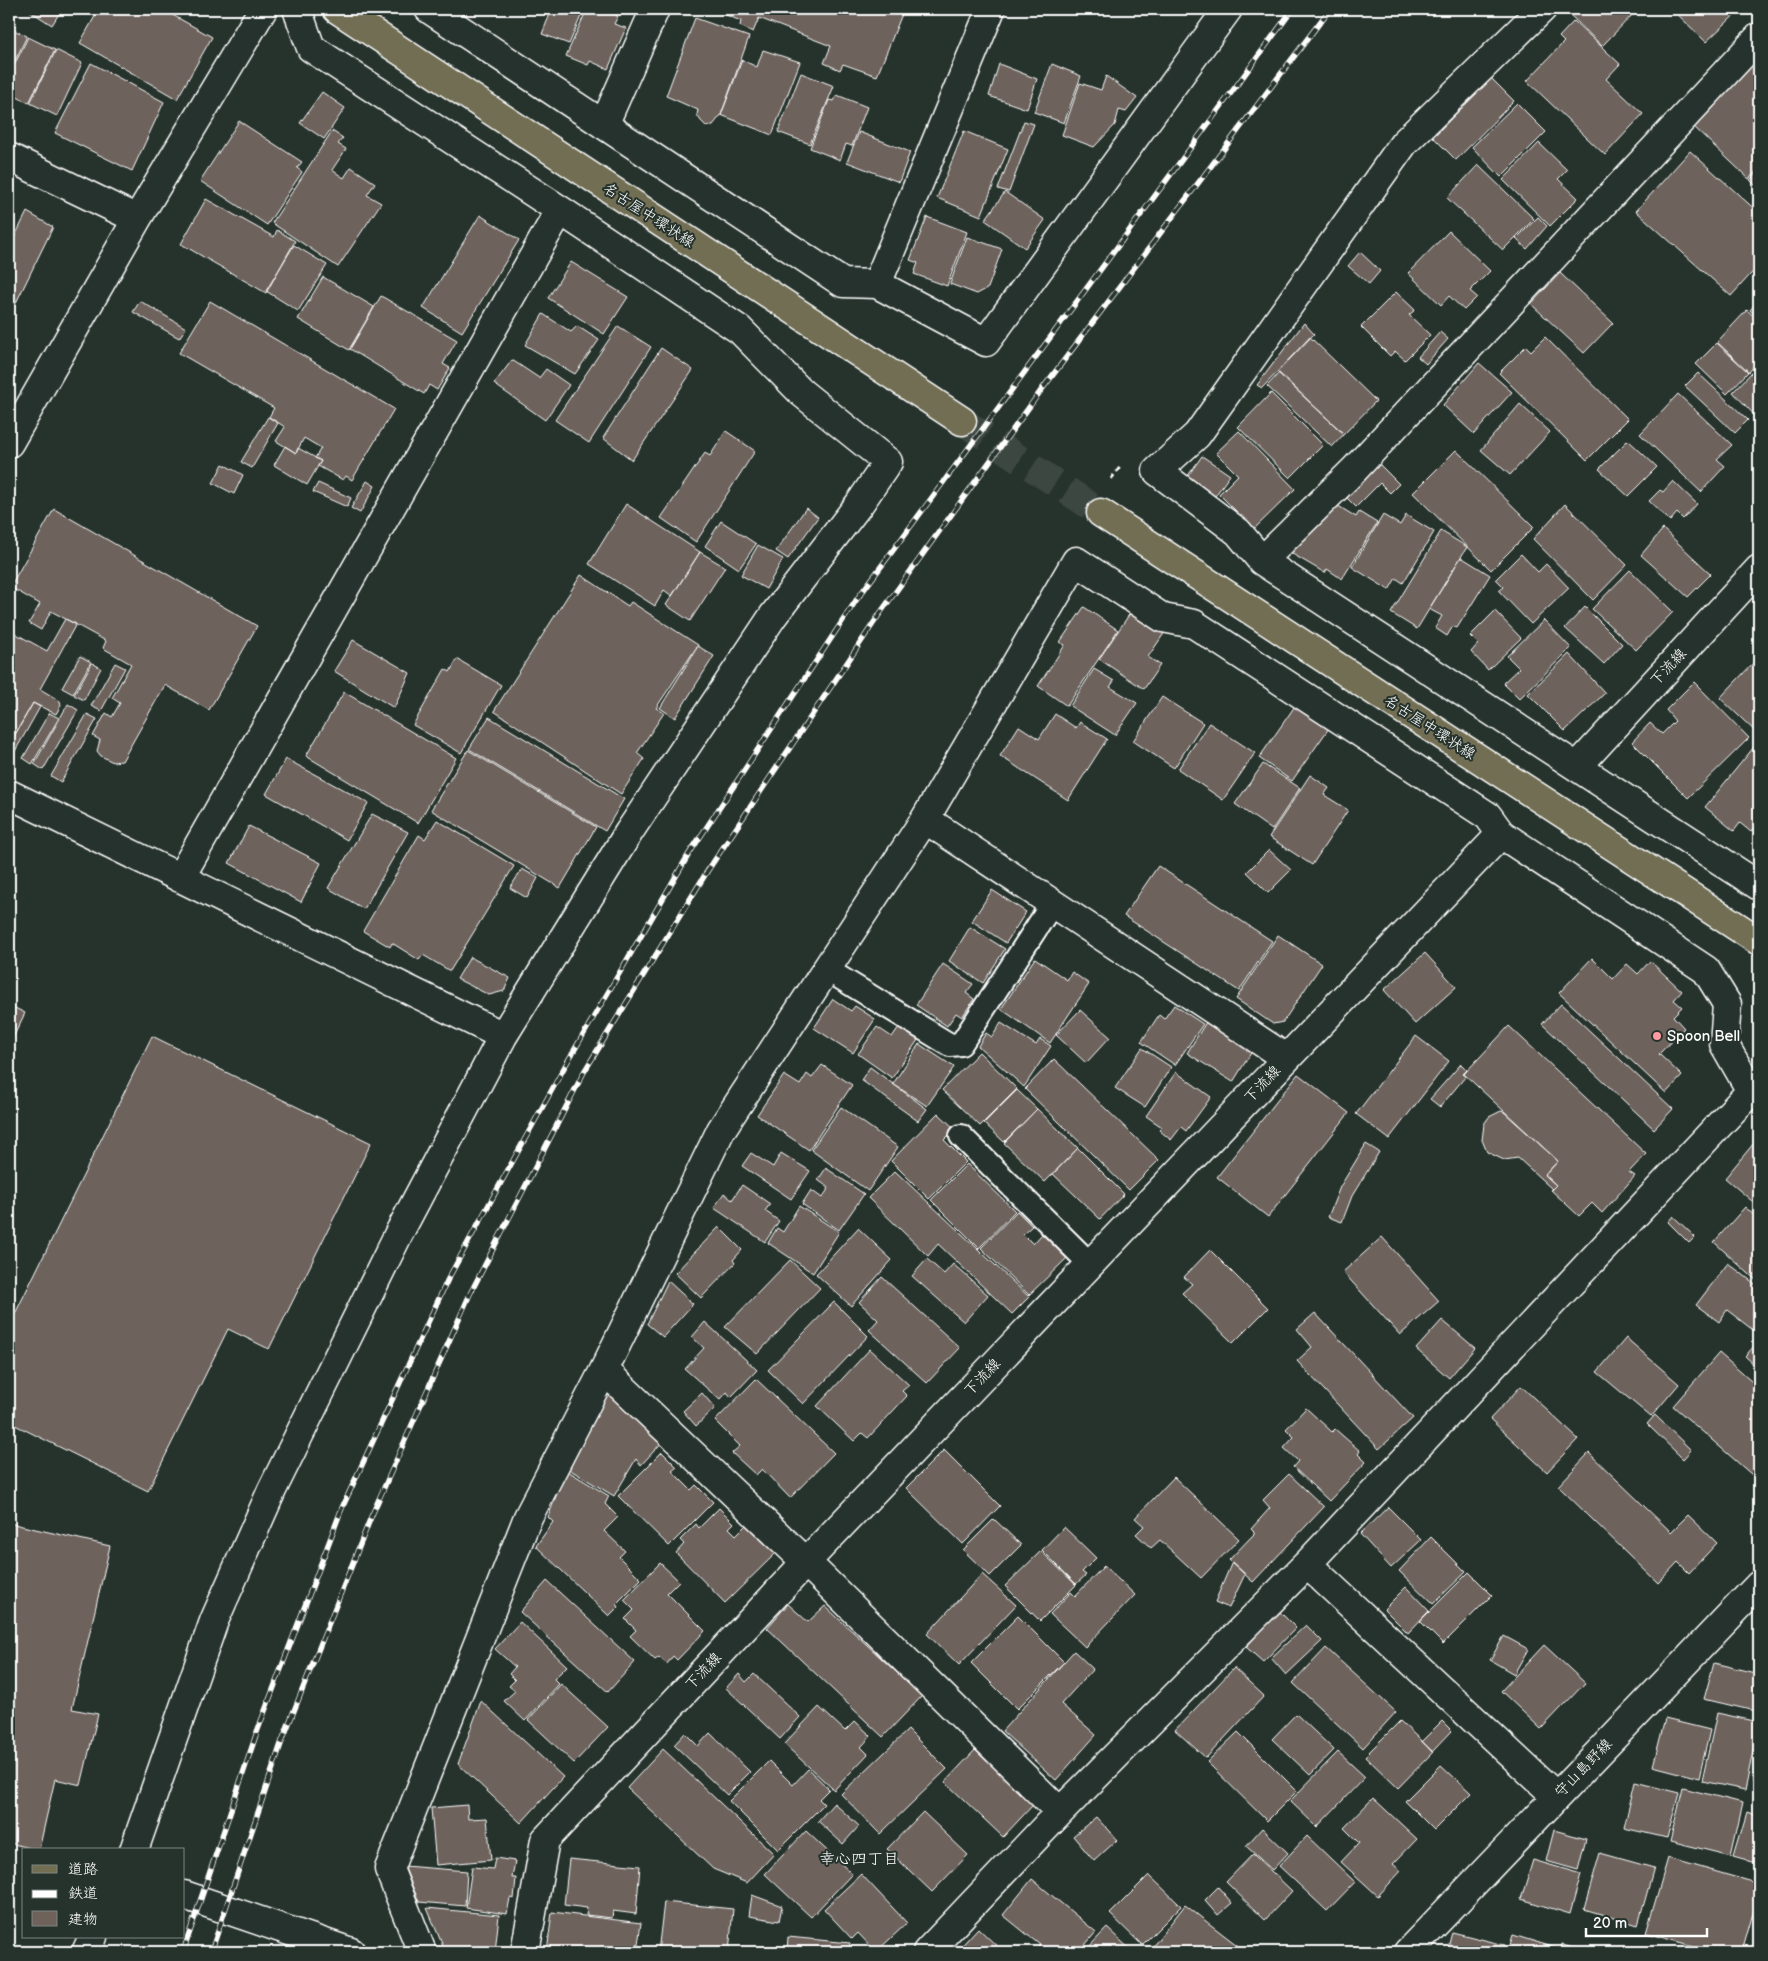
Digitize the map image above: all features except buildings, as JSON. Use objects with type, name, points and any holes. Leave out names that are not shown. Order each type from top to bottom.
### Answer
[{"type":"main road","name":"名古屋中環状線","points":[[337,9],[962,421]]},
{"type":"main road","name":"名古屋中環状線","points":[[1102,512],[1759,941]]},
{"type":"street","points":[[9,443],[137,219],[263,9]]},
{"type":"street","points":[[135,1848],[214,1621],[272,1490],[398,1235],[503,1036],[629,832],[774,616],[860,503],[888,462],[802,393],[740,330],[312,48],[297,9]]},
{"type":"street","points":[[429,9],[843,283],[877,284],[986,342],[1228,9]]},
{"type":"street","points":[[604,124],[655,9]]},
{"type":"street","points":[[877,284],[991,9]]},
{"type":"street","points":[[1542,9],[1404,143],[1197,435],[1157,471],[1238,532],[1262,561],[1759,886]]},
{"type":"street","points":[[1262,561],[1354,470],[1759,37]]},
{"type":"street","points":[[9,157],[137,219]]},
{"type":"street","points":[[180,878],[560,210]]},
{"type":"street","points":[[422,1952],[389,1869],[528,1517],[604,1370],[721,1130],[925,819],[1076,561],[1163,618],[1194,624],[1488,816],[1501,834],[1706,970],[1728,1004],[1724,1044],[1755,1089],[1307,1564],[1060,1812],[927,1952]]},
{"type":"street","name":"下流線","points":[[1578,766],[1759,569]]},
{"type":"street","points":[[9,794],[503,1036]]},
{"type":"street","points":[[925,819],[1286,1058]]},
{"type":"street","name":"下流線","points":[[525,1952],[545,1840],[806,1562],[1501,834]]},
{"type":"street","points":[[604,1370],[806,1562],[1060,1812]]},
{"type":"street","points":[[1307,1564],[1556,1796]]},
{"type":"street","name":"守山島野線","points":[[1408,1952],[1759,1585]]},
{"type":"street","points":[[185,1895],[351,1952]]},
{"type":"street","points":[[86,1952],[93,1938]]},
{"type":"lane","points":[[826,969],[950,1045],[961,1044],[1052,904]]},
{"type":"lane","points":[[961,1136],[1090,1264]]},
{"type":"tunnel","points":[[962,421],[1101,513]]},
{"type":"railway","points":[[183,1952],[257,1732],[342,1508],[448,1279],[565,1066],[689,854],[857,599],[1293,9]]},
{"type":"railway","points":[[211,1952],[282,1741],[371,1517],[470,1294],[584,1072],[708,870],[881,612],[1040,392],[1330,9]]},
{"type":"place","name":"Spoon Bell","points":[[1657,1036]]},
{"type":"district","name":"幸心四丁目","points":[[859,1858]]}]
